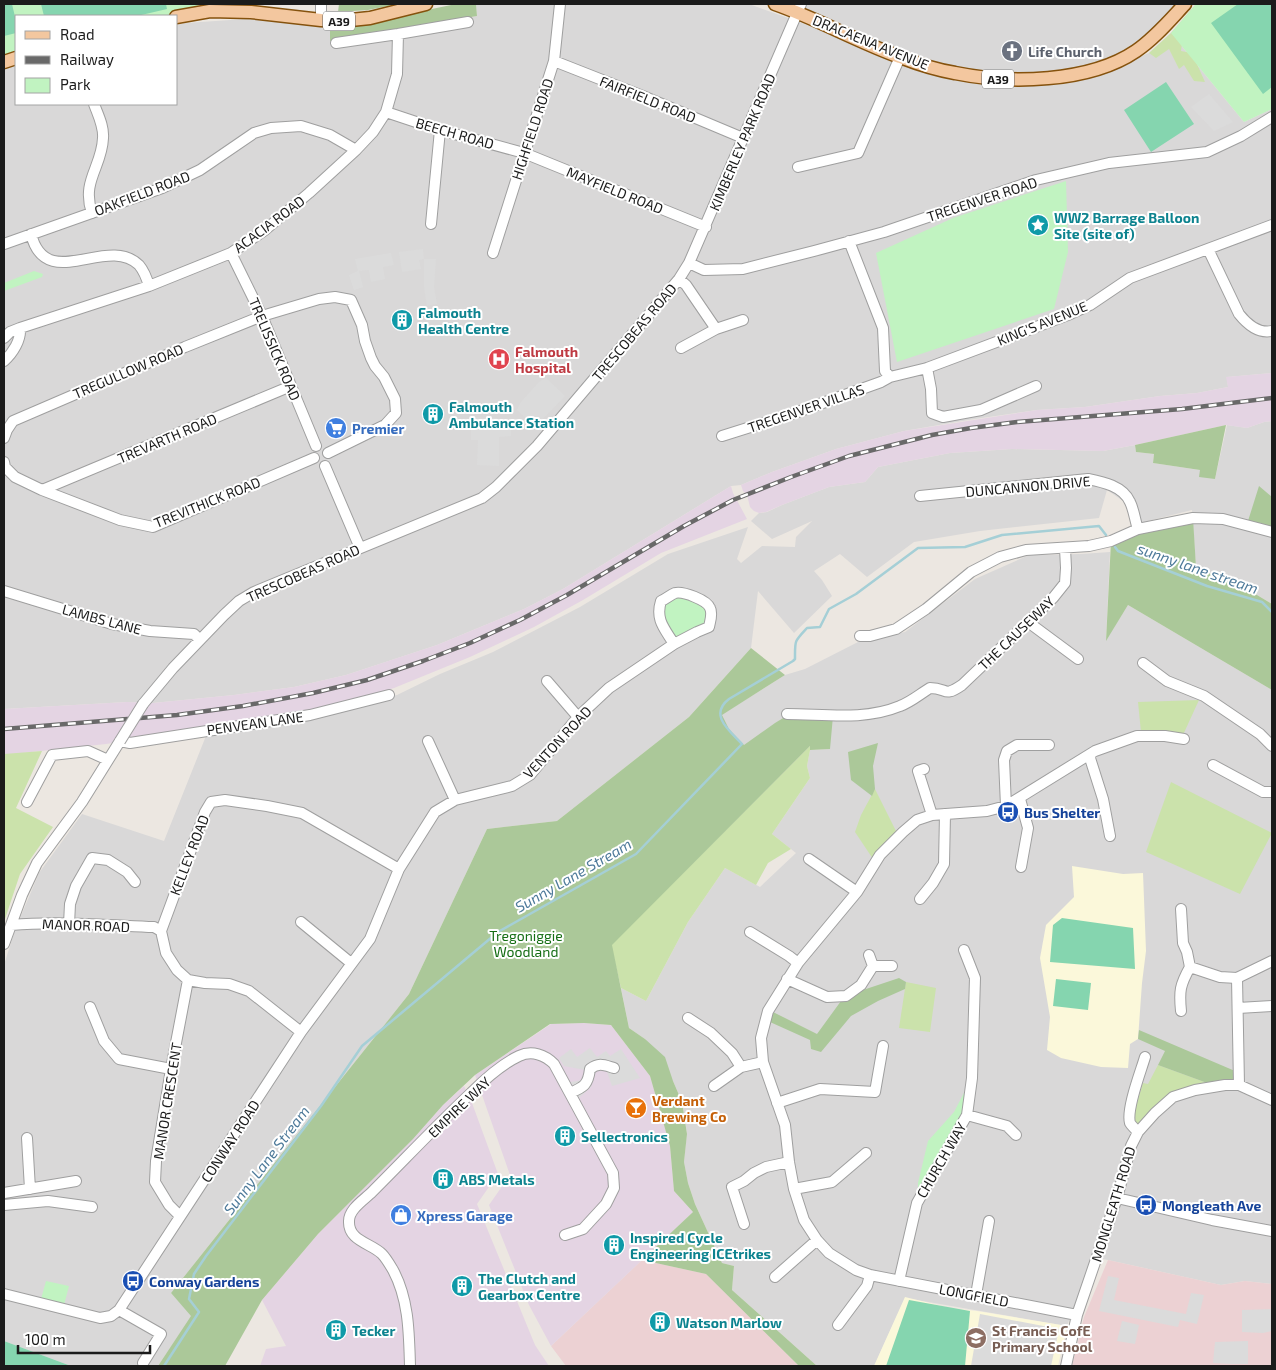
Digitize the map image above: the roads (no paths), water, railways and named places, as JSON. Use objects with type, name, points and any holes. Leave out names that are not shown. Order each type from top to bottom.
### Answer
[{"type":"main road","name":"A39","points":[[178,18],[218,11],[251,12],[338,21],[370,18],[426,4]]},
{"type":"main road","name":"DRACAENA AVENUE","points":[[775,4],[800,8],[900,57],[955,73],[1000,79],[1085,73],[1102,68],[1136,51],[1157,33],[1185,4]]},
{"type":"street","points":[[321,4],[321,20]]},
{"type":"street","name":"HIGHFIELD ROAD","points":[[493,253],[554,61],[560,4]]},
{"type":"street","name":"KIMBERLEY PARK ROAD","points":[[679,278],[689,263],[706,227],[800,8]]},
{"type":"street","points":[[336,43],[468,22]]},
{"type":"street","name":"ACACIA ROAD","points":[[4,338],[10,332],[20,328],[149,286],[231,253],[265,230],[310,194],[373,132],[386,112],[396,74],[398,34]]},
{"type":"street","points":[[798,167],[858,153],[900,57]]},
{"type":"street","name":"FAIRFIELD ROAD","points":[[554,61],[743,138]]},
{"type":"street","points":[[92,213],[88,196],[89,186],[103,140],[102,127],[94,105]]},
{"type":"street","name":"BEECH ROAD","points":[[386,112],[440,130],[524,153]]},
{"type":"street","name":"TREGENVER ROAD","points":[[689,263],[704,270],[743,269],[884,232],[1036,180],[1109,163],[1207,152],[1241,136],[1272,117]]},
{"type":"street","name":"OAKFIELD ROAD","points":[[4,244],[162,188],[200,170],[254,133],[270,128],[302,126],[330,135],[356,150]]},
{"type":"street","points":[[432,224],[440,130]]},
{"type":"street","name":"MAYFIELD ROAD","points":[[524,153],[706,227]]},
{"type":"street","name":"KING'S AVENUE","points":[[890,377],[927,368],[1068,315],[1090,305],[1130,278],[1272,225]]},
{"type":"street","points":[[31,234],[37,251],[45,258],[55,262],[110,256],[121,256],[131,259],[140,267],[149,286]]},
{"type":"street","points":[[849,242],[883,328],[886,371],[890,377]]},
{"type":"street","points":[[1208,249],[1239,314],[1246,323],[1258,330],[1272,331]]},
{"type":"street","name":"TRELISSICK ROAD","points":[[231,253],[262,316],[316,446]]},
{"type":"street","points":[[679,278],[686,285],[716,329]]},
{"type":"street","name":"TRESCOBEAS ROAD","points":[[4,944],[22,894],[36,863],[82,802],[143,704],[172,668],[239,601],[254,592],[482,498],[496,487],[537,446],[679,278]]},
{"type":"street","name":"TREGULLOW ROAD","points":[[4,438],[13,421],[176,351],[262,316],[319,299],[335,298],[350,300],[362,324],[371,358],[395,398],[396,413],[386,426],[328,453]]},
{"type":"street","points":[[681,348],[716,329],[744,320]]},
{"type":"street","points":[[4,360],[12,352],[19,339],[20,328]]},
{"type":"street","points":[[927,368],[931,389],[932,413],[943,417],[982,410],[1036,386]]},
{"type":"street","name":"TREGENVER VILLAS","points":[[722,436],[792,414],[882,382],[890,377]]},
{"type":"street","name":"TREVARTH ROAD","points":[[42,490],[291,386]]},
{"type":"street","points":[[320,444],[324,446],[330,460],[329,465],[322,467],[318,465],[312,452],[316,446],[320,444]]},
{"type":"street","name":"TREVITHICK ROAD","points":[[42,490],[120,520],[153,526],[314,458]]},
{"type":"street","points":[[4,462],[14,477],[42,490]]},
{"type":"street","points":[[325,466],[360,548]]},
{"type":"street","name":"DUNCANNON DRIVE","points":[[920,496],[1088,479],[1105,482],[1122,491],[1130,501],[1138,529]]},
{"type":"street","points":[[860,636],[870,636],[896,629],[926,609],[971,572],[1000,557],[1026,550],[1089,546],[1111,541],[1138,529],[1193,518],[1223,519],[1272,532]]},
{"type":"street","name":"THE CAUSEWAY","points":[[787,714],[846,716],[878,712],[900,706],[927,690],[934,688],[945,692],[952,692],[962,685],[1053,598],[1065,583],[1065,548]]},
{"type":"street","name":"LAMBS LANE","points":[[4,591],[112,624],[150,632],[194,634],[200,640]]},
{"type":"street","name":"VENTON ROAD","points":[[398,869],[435,812],[454,800],[512,786],[530,775],[578,717],[609,688],[674,644],[709,627],[712,613],[710,605],[684,593],[676,593],[661,602],[659,618],[674,644]]},
{"type":"street","points":[[1028,622],[1078,659]]},
{"type":"street","points":[[1142,663],[1167,681],[1204,696],[1260,734],[1272,746]]},
{"type":"street","points":[[547,680],[578,717]]},
{"type":"street","name":"PENVEAN LANE","points":[[120,740],[130,742],[310,715],[389,695]]},
{"type":"street","name":"LONGFIELD","points":[[1077,1315],[870,1275],[856,1270],[829,1253],[817,1240],[804,1220],[794,1189],[785,1125],[763,1062],[761,1038],[768,1011],[798,963],[857,892],[880,855],[917,820],[932,815],[987,811],[1006,806],[1095,751],[1137,736],[1165,736],[1184,739]]},
{"type":"street","points":[[428,741],[454,800]]},
{"type":"street","points":[[1006,806],[1004,760],[1007,751],[1017,745],[1049,745]]},
{"type":"street","points":[[27,802],[52,755],[88,751],[108,760]]},
{"type":"street","points":[[1089,755],[1104,799],[1110,836]]},
{"type":"street","points":[[1213,765],[1263,792],[1272,792]]},
{"type":"street","points":[[924,769],[918,771],[932,815]]},
{"type":"street","points":[[1020,799],[1028,828],[1021,867]]},
{"type":"street","name":"KELLEY ROAD","points":[[161,931],[205,812],[211,802],[224,800],[267,806],[302,814],[398,869]]},
{"type":"street","points":[[920,899],[933,883],[944,864],[945,814]]},
{"type":"street","points":[[69,924],[70,904],[76,886],[92,858],[108,860],[128,872],[134,882]]},
{"type":"street","points":[[809,859],[857,892]]},
{"type":"street","name":"CONWAY ROAD","points":[[120,1310],[301,1032],[370,939],[398,869]]},
{"type":"street","points":[[1180,909],[1184,943],[1190,967],[1179,993],[1181,1011]]},
{"type":"street","points":[[301,922],[351,963]]},
{"type":"street","name":"MANOR ROAD","points":[[11,925],[28,923],[154,927],[161,931]]},
{"type":"street","points":[[161,931],[166,953],[177,970],[188,980],[229,984],[249,991],[301,1032]]},
{"type":"street","points":[[750,932],[798,963]]},
{"type":"street","name":"CHURCH WAY","points":[[899,1281],[917,1203],[967,1115],[972,1078],[975,978],[964,950]]},
{"type":"street","points":[[868,955],[873,966]]},
{"type":"street","points":[[1190,967],[1220,977],[1236,978],[1272,960]]},
{"type":"street","points":[[873,966],[892,966]]},
{"type":"street","points":[[787,979],[827,998],[846,996],[861,985],[873,966]]},
{"type":"street","points":[[1236,978],[1238,1085]]},
{"type":"street","name":"MANOR CRESCENT","points":[[180,1216],[169,1205],[156,1182],[156,1162],[188,980]]},
{"type":"street","points":[[1238,1008],[1272,1006]]},
{"type":"street","points":[[90,1007],[104,1041],[119,1059],[171,1070]]},
{"type":"street","points":[[688,1018],[711,1033],[732,1053],[741,1067]]},
{"type":"street","points":[[777,1103],[820,1089],[875,1092],[883,1046]]},
{"type":"street","name":"EMPIRE WAY","points":[[410,1366],[406,1308],[393,1269],[381,1254],[355,1238],[348,1220],[353,1209],[472,1092],[496,1071],[520,1055],[535,1054],[547,1057],[554,1064],[614,1173],[614,1188],[606,1204],[583,1229],[565,1235]]},
{"type":"street","points":[[1138,1132],[1130,1123],[1130,1116],[1132,1099],[1146,1057]]},
{"type":"street","points":[[714,1086],[741,1067],[763,1062]]},
{"type":"street","points":[[570,1093],[585,1085],[589,1078],[590,1069],[595,1065],[614,1068]]},
{"type":"street","name":"MONGLEATH ROAD","points":[[1066,1366],[1077,1315],[1117,1198],[1131,1146],[1138,1132],[1154,1113],[1173,1097],[1195,1090],[1225,1085],[1238,1085],[1272,1100]]},
{"type":"street","points":[[967,1115],[1007,1126],[1016,1135]]},
{"type":"street","points":[[27,1138],[30,1189]]},
{"type":"street","points":[[794,1189],[832,1182],[866,1153]]},
{"type":"street","points":[[744,1224],[732,1187],[744,1182],[754,1172],[766,1167],[789,1162]]},
{"type":"street","points":[[4,1193],[76,1181]]},
{"type":"street","points":[[1117,1198],[1212,1220],[1272,1231]]},
{"type":"street","points":[[4,1205],[48,1201],[92,1207]]},
{"type":"street","points":[[976,1295],[989,1221]]},
{"type":"street","points":[[775,1277],[817,1240]]},
{"type":"street","points":[[838,1325],[867,1286],[870,1275]]},
{"type":"street","points":[[4,1294],[100,1318],[110,1316],[120,1310],[161,1334],[143,1364]]},
{"type":"waterway","name":"Sunny Lane Stream","points":[[164,1366],[199,1312],[189,1299],[194,1274],[321,1106],[362,1046],[498,932],[636,854],[742,744],[723,723],[720,711],[723,705],[729,699],[793,661],[795,659],[796,642],[807,628],[820,627],[829,609],[856,594],[918,548],[965,547],[1002,535],[1099,526],[1106,535]]},
{"type":"waterway","name":"sunny lane stream","points":[[1115,547],[1118,551],[1207,586],[1262,602],[1272,612]]},
{"type":"railway","points":[[4,729],[177,715],[243,706],[313,693],[367,680],[470,643],[520,620],[733,500],[849,456],[932,435],[971,428],[1017,422],[1182,409],[1272,398]]},
{"type":"place","name":"Life Church","points":[[1012,51]]},
{"type":"place","name":"WW2 Barrage Balloon Site (site of)","points":[[1038,225]]},
{"type":"place","name":"Falmouth Health Centre","points":[[402,320]]},
{"type":"place","name":"Falmouth Hospital","points":[[499,359]]},
{"type":"place","name":"Falmouth Ambulance Station","points":[[433,414]]},
{"type":"place","name":"Premier","points":[[336,428]]},
{"type":"place","name":"Bus Shelter","points":[[1008,812]]},
{"type":"place","name":"Verdant Brewing Co","points":[[636,1108]]},
{"type":"place","name":"Sellectronics","points":[[565,1136]]},
{"type":"place","name":"ABS Metals","points":[[443,1179]]},
{"type":"place","name":"Mongleath Ave","points":[[1146,1205]]},
{"type":"place","name":"Xpress Garage","points":[[401,1215]]},
{"type":"place","name":"Inspired Cycle Engineering ICEtrikes","points":[[614,1245]]},
{"type":"place","name":"Conway Gardens","points":[[133,1281]]},
{"type":"place","name":"The Clutch and Gearbox Centre","points":[[462,1286]]},
{"type":"place","name":"Watson Marlow","points":[[660,1322]]},
{"type":"place","name":"Tecker","points":[[336,1330]]},
{"type":"place","name":"St Francis CofE Primary School","points":[[976,1338]]},
{"type":"park label","name":"Tregoniggie Woodland","points":[[526,944]]}]
